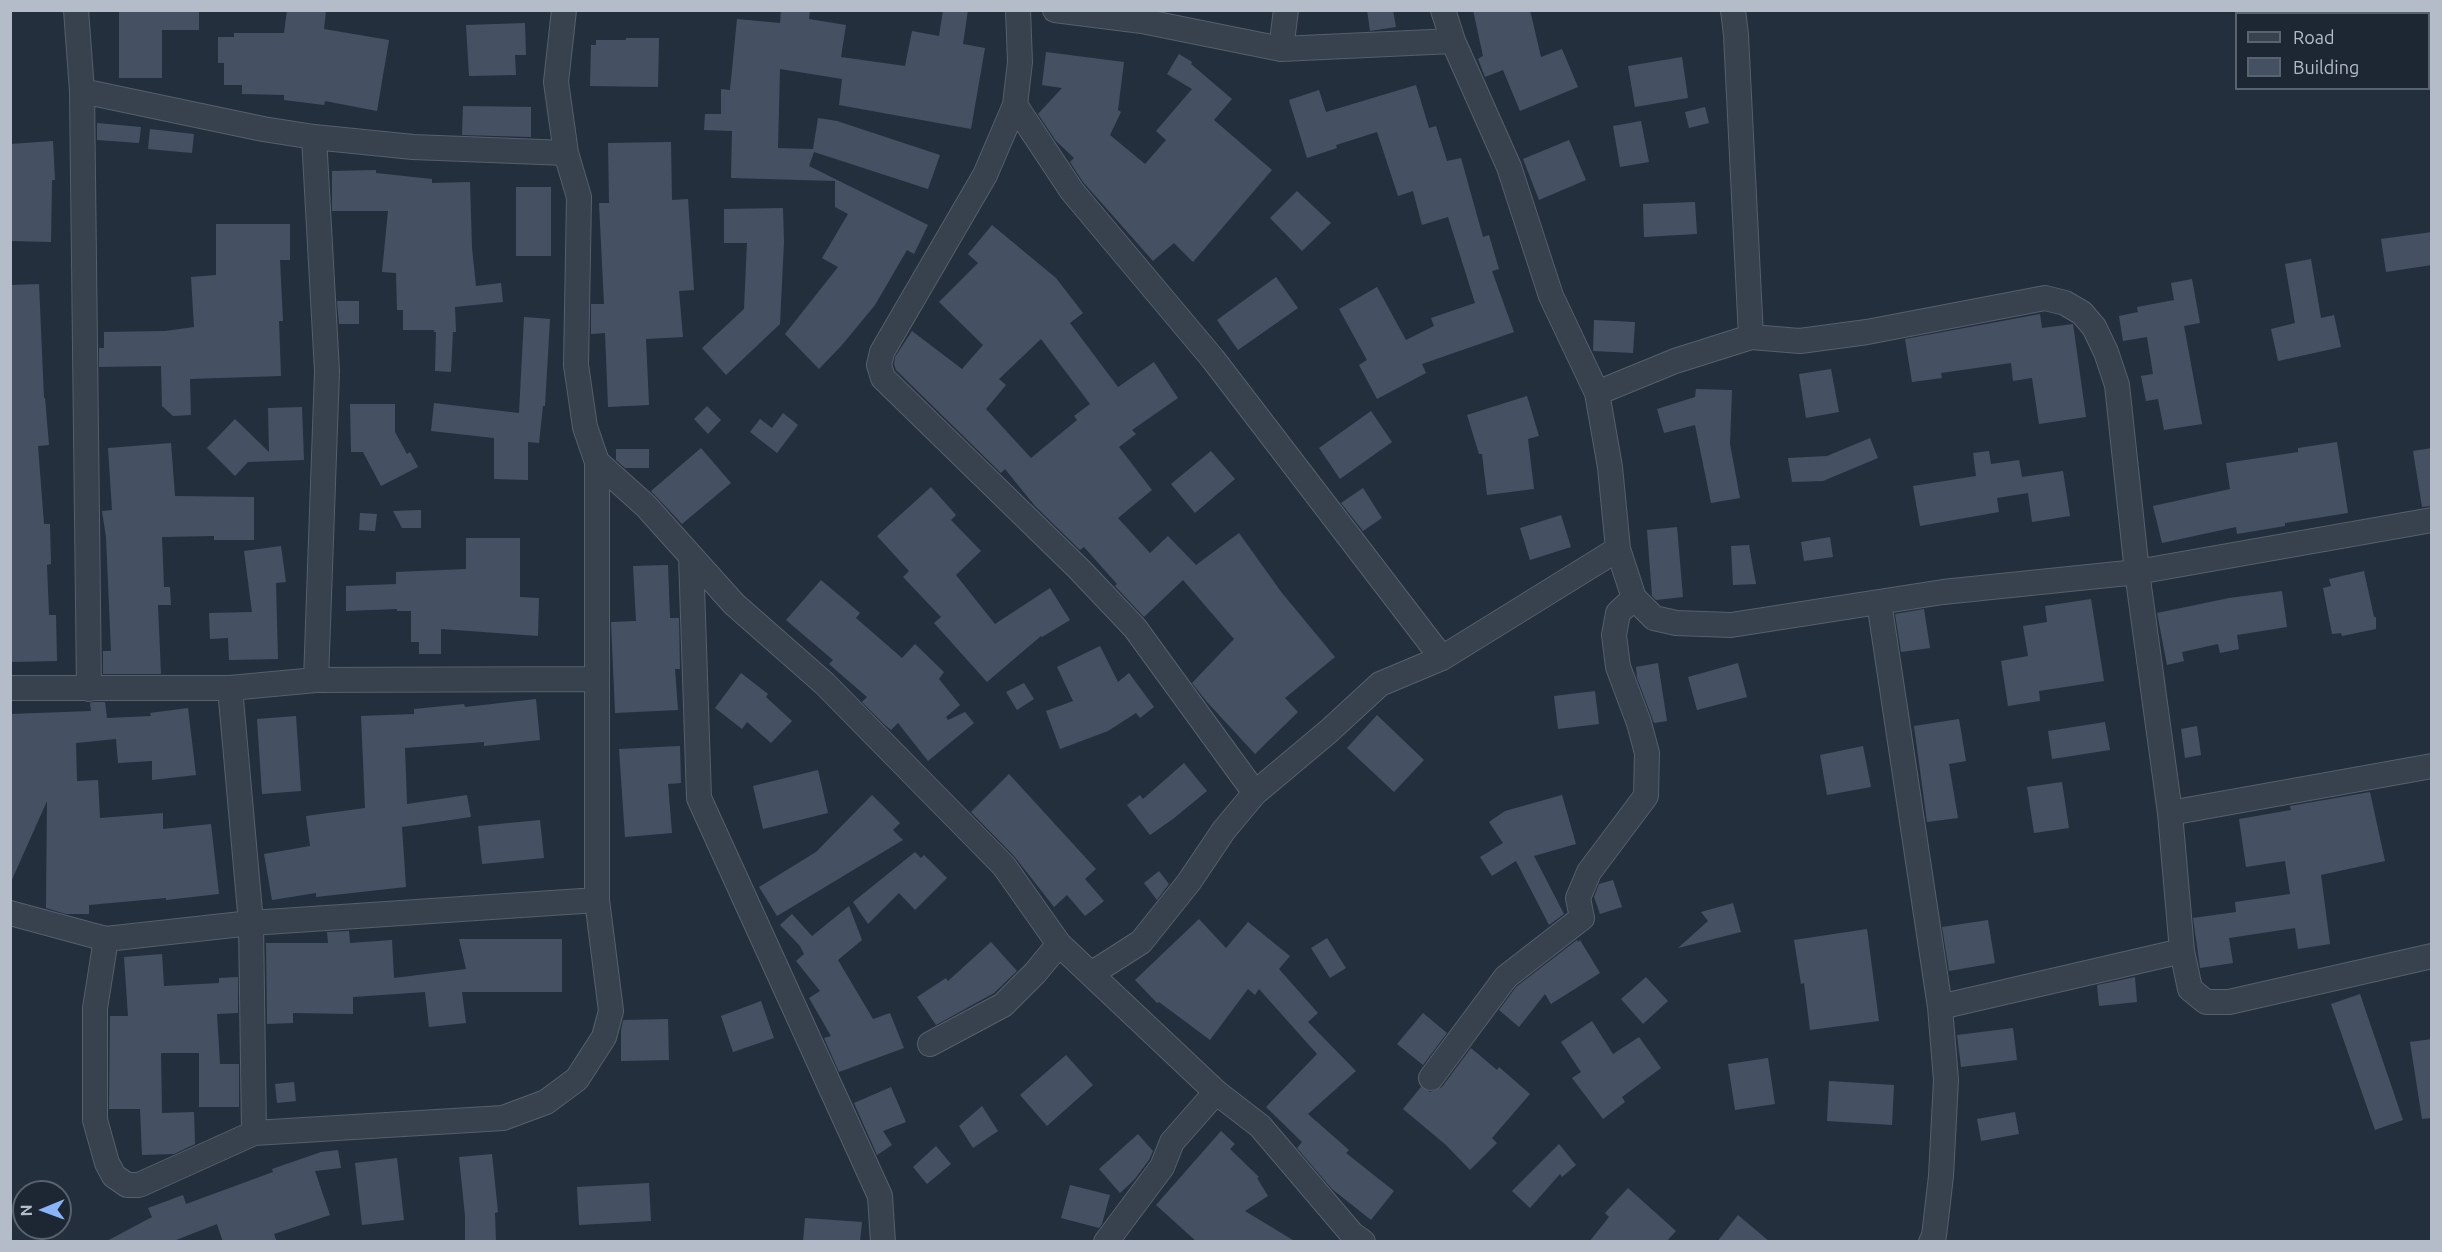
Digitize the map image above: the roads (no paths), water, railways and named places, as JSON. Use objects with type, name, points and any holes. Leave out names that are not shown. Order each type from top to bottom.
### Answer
[{"type":"street","points":[[76,10],[82,91],[89,689]]},
{"type":"street","points":[[106,939],[95,1008],[95,1120],[106,1163],[114,1176],[127,1185],[139,1185],[254,1133],[503,1118],[546,1102],[578,1079],[604,1037],[611,1011],[597,900],[597,462],[585,427],[576,365],[579,197],[566,153],[556,82],[564,10]]},
{"type":"street","points":[[1018,10],[1020,63],[1015,105],[985,175],[882,352],[879,365],[883,378],[1079,569],[1135,628],[1255,793]]},
{"type":"street","points":[[1055,10],[1142,21],[1281,49],[1453,41]]},
{"type":"street","points":[[1281,49],[1286,10]]},
{"type":"street","points":[[1443,10],[1453,41],[1509,167],[1551,296],[1597,393],[1610,467],[1618,549],[1634,598],[1654,618],[1676,623],[1731,625],[1943,592],[2137,572],[2432,520]]},
{"type":"street","points":[[1733,10],[1738,58],[1751,337]]},
{"type":"street","points":[[82,91],[263,129],[314,137],[413,147],[566,153]]},
{"type":"street","points":[[1015,105],[1072,191],[1214,359],[1442,658]]},
{"type":"street","points":[[314,137],[327,371],[316,680]]},
{"type":"street","points":[[1597,393],[1675,361],[1751,337],[1800,341],[1867,332],[2045,298],[2065,303],[2082,313],[2094,327],[2106,352],[2117,385],[2137,572],[2170,813],[2182,951],[2190,988],[2206,1002],[2229,1002],[2432,956]]},
{"type":"street","points":[[597,462],[646,506],[734,604],[825,684],[1004,866],[1059,944],[1216,1092],[1260,1126],[1355,1239]]},
{"type":"street","points":[[1091,974],[1141,942],[1189,882],[1224,830],[1255,793],[1329,731],[1380,684],[1442,658],[1618,549]]},
{"type":"street","points":[[691,556],[699,798],[880,1196],[883,1242]]},
{"type":"street","points":[[1431,1078],[1506,977],[1582,918],[1578,898],[1589,872],[1646,796],[1647,753],[1639,723],[1618,667],[1614,635],[1618,613],[1634,598]]},
{"type":"street","points":[[1879,602],[1940,1007],[1946,1080],[1941,1176],[1934,1236],[1931,1242]]},
{"type":"street","points":[[10,688],[230,688],[316,680],[597,679]]},
{"type":"street","points":[[230,688],[252,922],[254,1133]]},
{"type":"street","points":[[2170,813],[2432,766]]},
{"type":"street","points":[[10,913],[106,939],[252,922],[597,900]]},
{"type":"street","points":[[930,1044],[1003,1005],[1035,974],[1059,944]]},
{"type":"street","points":[[1940,1007],[2182,951]]},
{"type":"street","points":[[1106,1242],[1162,1167],[1172,1142],[1216,1092]]}]
